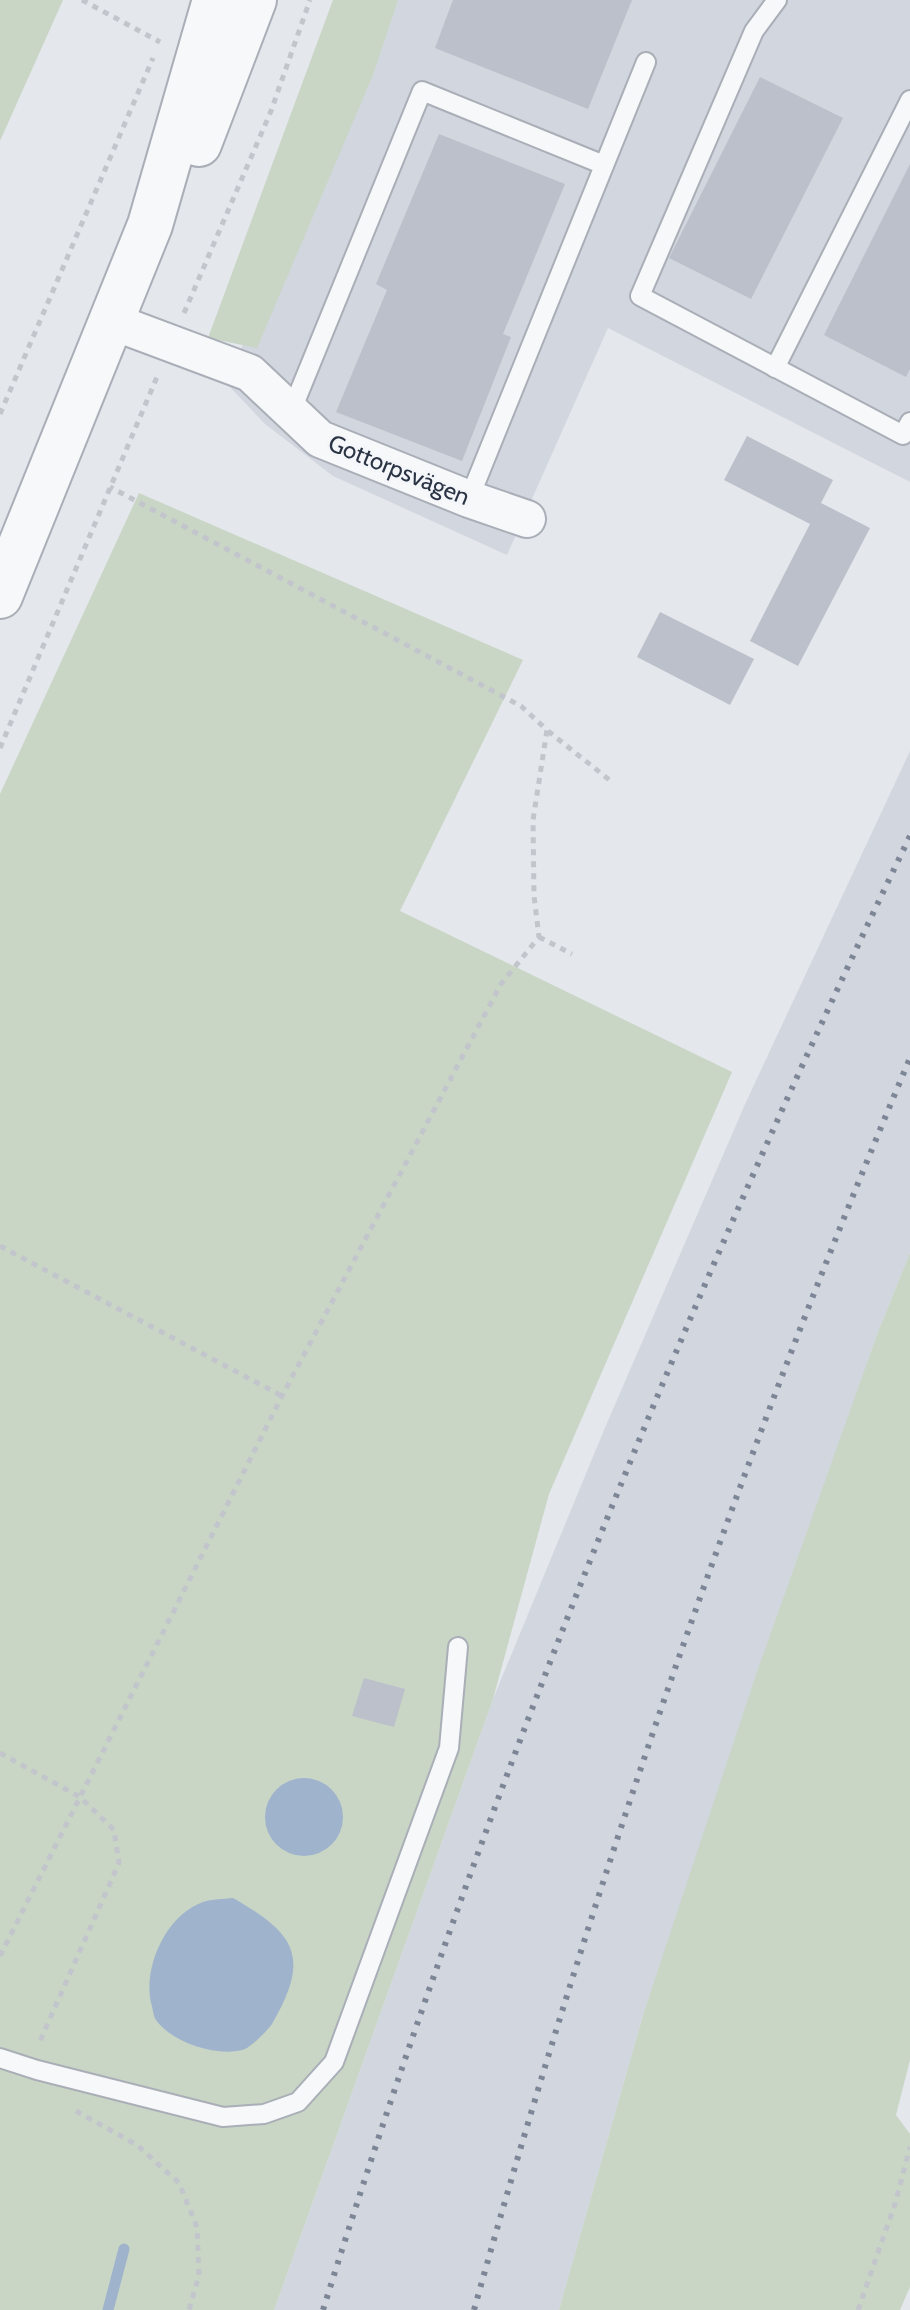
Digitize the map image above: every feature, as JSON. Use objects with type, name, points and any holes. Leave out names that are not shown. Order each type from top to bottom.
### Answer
[{"type":"street","points":[[0,596],[150,225],[215,0]]},
{"type":"street","points":[[150,225],[194,156],[254,0]]},
{"type":"street","name":"Gottorpsvägen","points":[[111,321],[250,373],[320,439],[527,519]]},
{"type":"lane","points":[[777,0],[754,31],[640,296],[903,435],[910,422]]},
{"type":"lane","points":[[469,499],[646,62]]},
{"type":"lane","points":[[291,412],[422,91],[604,165]]},
{"type":"lane","points":[[775,368],[910,100]]},
{"type":"lane","points":[[0,2058],[223,2117],[264,2114],[298,2102],[334,2062],[449,1748],[458,1647]]},
{"type":"path","points":[[82,0],[160,42]]},
{"type":"path","points":[[0,414],[164,28]]},
{"type":"path","points":[[110,487],[521,706],[612,782]]},
{"type":"path","points":[[0,1956],[282,1396],[501,984],[539,937],[534,896],[533,820],[547,730]]},
{"type":"path","points":[[539,937],[572,954]]},
{"type":"path","points":[[0,1246],[282,1396]]},
{"type":"path","points":[[0,1753],[80,1797],[114,1830],[119,1863],[38,2046],[37,2070],[74,2110],[137,2145],[179,2183],[197,2227],[199,2275],[189,2310]]},
{"type":"path","points":[[858,2310],[895,2204],[910,2147]]},
{"type":"shaded area","points":[[369,0],[910,0],[910,482],[608,328],[507,555],[333,476],[265,424],[228,385]]},
{"type":"shaded area","points":[[910,751],[910,1253],[878,1332],[644,2012],[559,2310],[274,2310],[493,1699],[604,1430],[746,1102]]},
{"type":"green space","points":[[0,0],[63,0],[0,141]]},
{"type":"green space","points":[[333,0],[398,0],[373,75],[257,348],[208,338]]},
{"type":"green space","points":[[139,493],[523,660],[400,911],[732,1072],[549,1494],[493,1699],[274,2310],[0,2310],[0,794]]},
{"type":"green space","points":[[910,1253],[910,2060],[896,2115],[910,2134],[910,2287],[900,2310],[559,2310],[644,2012],[757,1672],[878,1332]]},
{"type":"water","points":[[304,1778],[319,1781],[336,1795],[343,1817],[340,1832],[326,1849],[304,1856],[289,1853],[272,1839],[265,1817],[268,1802],[282,1785]]},
{"type":"water","points":[[233,1898],[271,1923],[283,1936],[291,1949],[293,1964],[284,2001],[270,2027],[245,2049],[222,2052],[184,2042],[163,2028],[154,2016],[149,1989],[160,1944],[178,1918],[203,1902]]},
{"type":"building","points":[[453,0],[632,0],[588,109],[435,48]]},
{"type":"building","points":[[760,77],[843,118],[751,299],[669,258]]},
{"type":"building","points":[[439,134],[565,184],[503,334],[511,337],[462,461],[336,412],[387,290],[376,284]]},
{"type":"building","points":[[910,164],[910,369],[906,377],[824,335]]},
{"type":"building","points":[[747,436],[833,480],[821,503],[870,528],[798,666],[750,641],[810,524],[724,480]]},
{"type":"building","points":[[660,612],[754,659],[730,705],[637,657]]},
{"type":"building","points":[[364,1678],[405,1689],[394,1727],[352,1716]]},
{"type":"waterway","points":[[108,2310],[124,2249]]},
{"type":"railway","points":[[323,2310],[449,1933],[590,1562],[743,1196],[910,836]]},
{"type":"railway","points":[[474,2310],[568,1992],[672,1677],[786,1365],[910,1058]]}]
